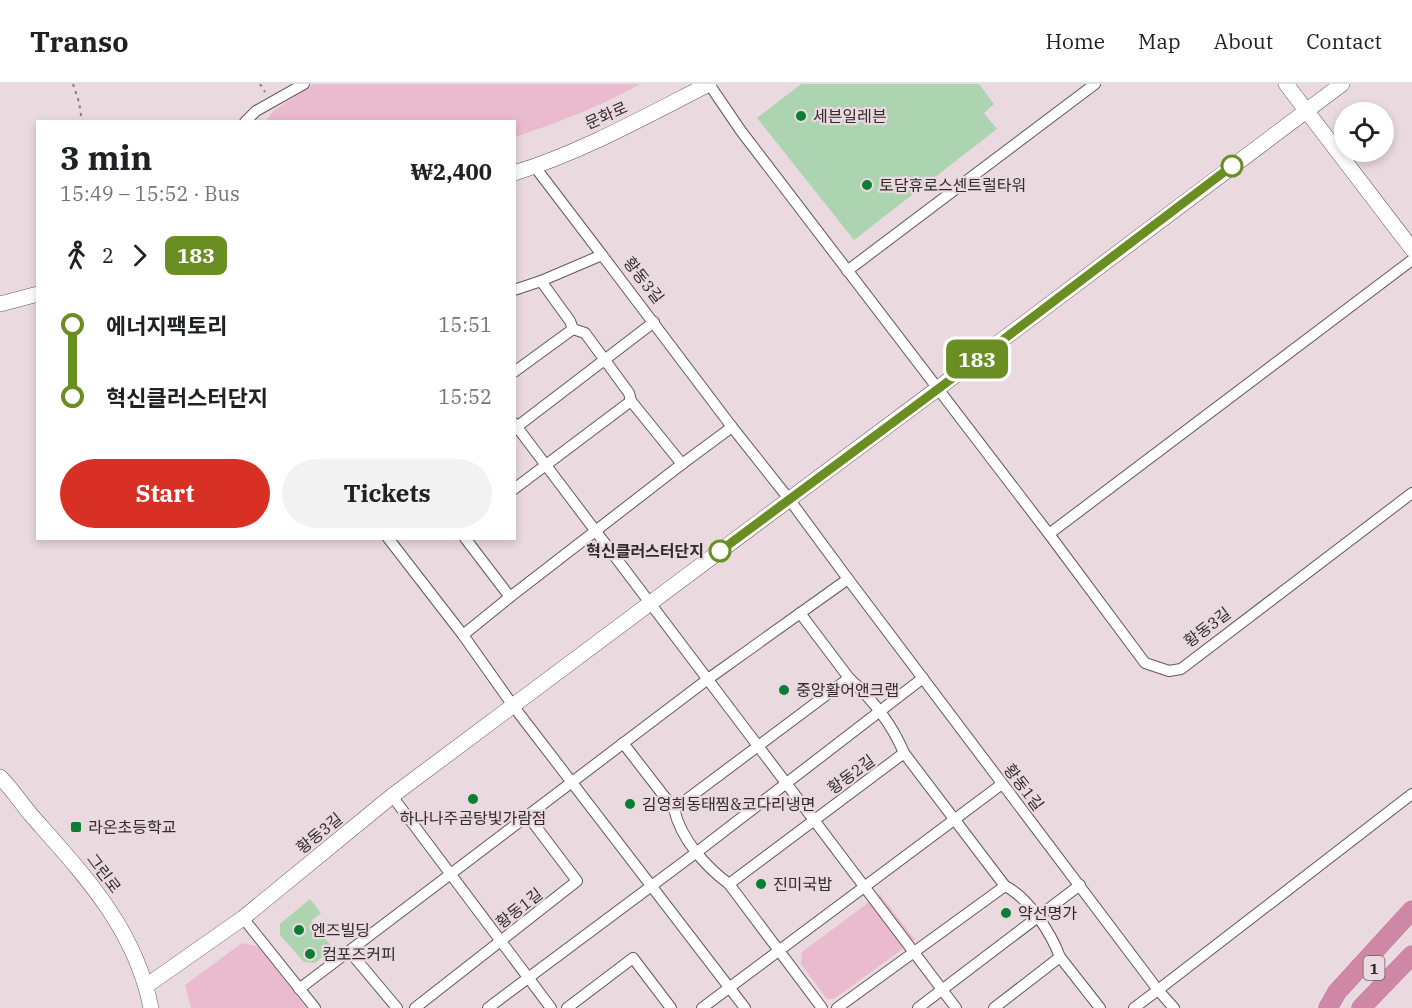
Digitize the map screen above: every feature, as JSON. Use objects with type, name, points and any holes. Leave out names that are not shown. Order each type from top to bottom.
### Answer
[{"type":"highway","points":[[1328,1008],[1337,992],[1412,910]]},
{"type":"highway","name":"1","points":[[1336,1008],[1412,929]]},
{"type":"highway","name":"1","points":[[1361,1008],[1412,954]]},
{"type":"street","points":[[247,120],[256,111],[304,84]]},
{"type":"street","name":"문화로","points":[[516,172],[636,122],[709,84]]},
{"type":"street","name":"황동3길","points":[[709,84],[741,131],[1145,663],[1169,671],[1181,669],[1412,493]]},
{"type":"street","points":[[848,271],[1095,84]]},
{"type":"street","points":[[1286,84],[1412,249]]},
{"type":"street","name":"황동3길","points":[[146,986],[243,918],[392,796],[514,707],[1342,84]]},
{"type":"street","points":[[535,166],[602,255]]},
{"type":"street","name":"황동3길","points":[[516,289],[602,255],[789,499]]},
{"type":"street","points":[[1049,534],[1412,260]]},
{"type":"street","points":[[541,280],[570,321],[573,329]]},
{"type":"street","points":[[0,304],[36,295]]},
{"type":"street","points":[[516,425],[654,322]]},
{"type":"street","points":[[573,329],[585,333],[629,393],[631,401],[681,464]]},
{"type":"street","points":[[516,371],[573,329]]},
{"type":"street","points":[[516,488],[631,401]]},
{"type":"street","points":[[516,427],[956,1008]]},
{"type":"street","points":[[463,635],[681,464],[732,427]]},
{"type":"street","name":"황동1길","points":[[789,499],[1002,784],[1174,1008]]},
{"type":"street","points":[[390,540],[463,635],[514,707],[745,1008]]},
{"type":"street","points":[[467,540],[510,597]]},
{"type":"street","points":[[299,989],[708,679],[848,579]]},
{"type":"street","points":[[800,613],[849,678],[862,690],[896,733],[904,753],[1005,886],[1017,892],[1053,938],[1060,957],[1100,1008]]},
{"type":"street","points":[[674,809],[849,678]]},
{"type":"street","points":[[488,1008],[697,852],[923,678]]},
{"type":"street","points":[[623,744],[674,809],[678,825],[697,852],[716,874],[729,884],[822,1008]]},
{"type":"street","name":"황동2길","points":[[729,884],[904,753]]},
{"type":"street","name":"그린로","points":[[0,777],[82,871],[109,910],[129,944],[146,986],[151,1008]]},
{"type":"street","points":[[702,1008],[1002,784]]},
{"type":"street","points":[[1134,1008],[1412,794]]},
{"type":"street","points":[[392,796],[550,1008]]},
{"type":"street","name":"황동1길","points":[[415,1008],[577,881],[528,816]]},
{"type":"street","points":[[918,1008],[1080,885]]},
{"type":"street","points":[[837,1008],[1005,886]]},
{"type":"street","points":[[243,918],[315,1008]]},
{"type":"street","points":[[350,952],[397,1008]]},
{"type":"street","points":[[994,1008],[1060,957]]},
{"type":"street","points":[[567,1008],[633,958],[671,1008]]},
{"type":"path","points":[[73,84],[82,120]]},
{"type":"shaded area","points":[[314,84],[640,84],[579,114],[516,137],[516,120],[267,120],[273,111]]},
{"type":"shaded area","points":[[880,894],[915,940],[834,999],[827,999],[801,964],[802,952]]},
{"type":"shaded area","points":[[242,943],[259,947],[306,1008],[191,1008],[185,985]]},
{"type":"building","name":"토담휴로스센트럴타워","points":[[801,84],[979,84],[994,104],[984,113],[997,129],[854,240],[757,118]]},
{"type":"building","name":"엔즈빌딩","points":[[310,899],[321,913],[311,921],[333,948],[315,963],[304,962],[280,935],[280,924]]},
{"type":"bus line","name":"183","points":[[720,551],[1232,166]]},
{"type":"place","name":"세븐일레븐","points":[[801,116]]},
{"type":"place","name":"토담휴로스센트럴타워","points":[[867,185]]},
{"type":"place","name":"혁신클러스터단지","points":[[720,551]]},
{"type":"place","name":"중앙활어앤크랩","points":[[784,690]]},
{"type":"place","name":"하나나주곰탕빛가람점","points":[[473,799]]},
{"type":"place","name":"김영희동태찜&코다리냉면","points":[[630,804]]},
{"type":"place","name":"라온초등학교","points":[[76,827]]},
{"type":"place","name":"진미국밥","points":[[761,884]]},
{"type":"place","name":"약선명가","points":[[1006,913]]},
{"type":"place","name":"엔즈빌딩","points":[[299,930]]},
{"type":"place","name":"컴포즈커피","points":[[310,954]]}]
